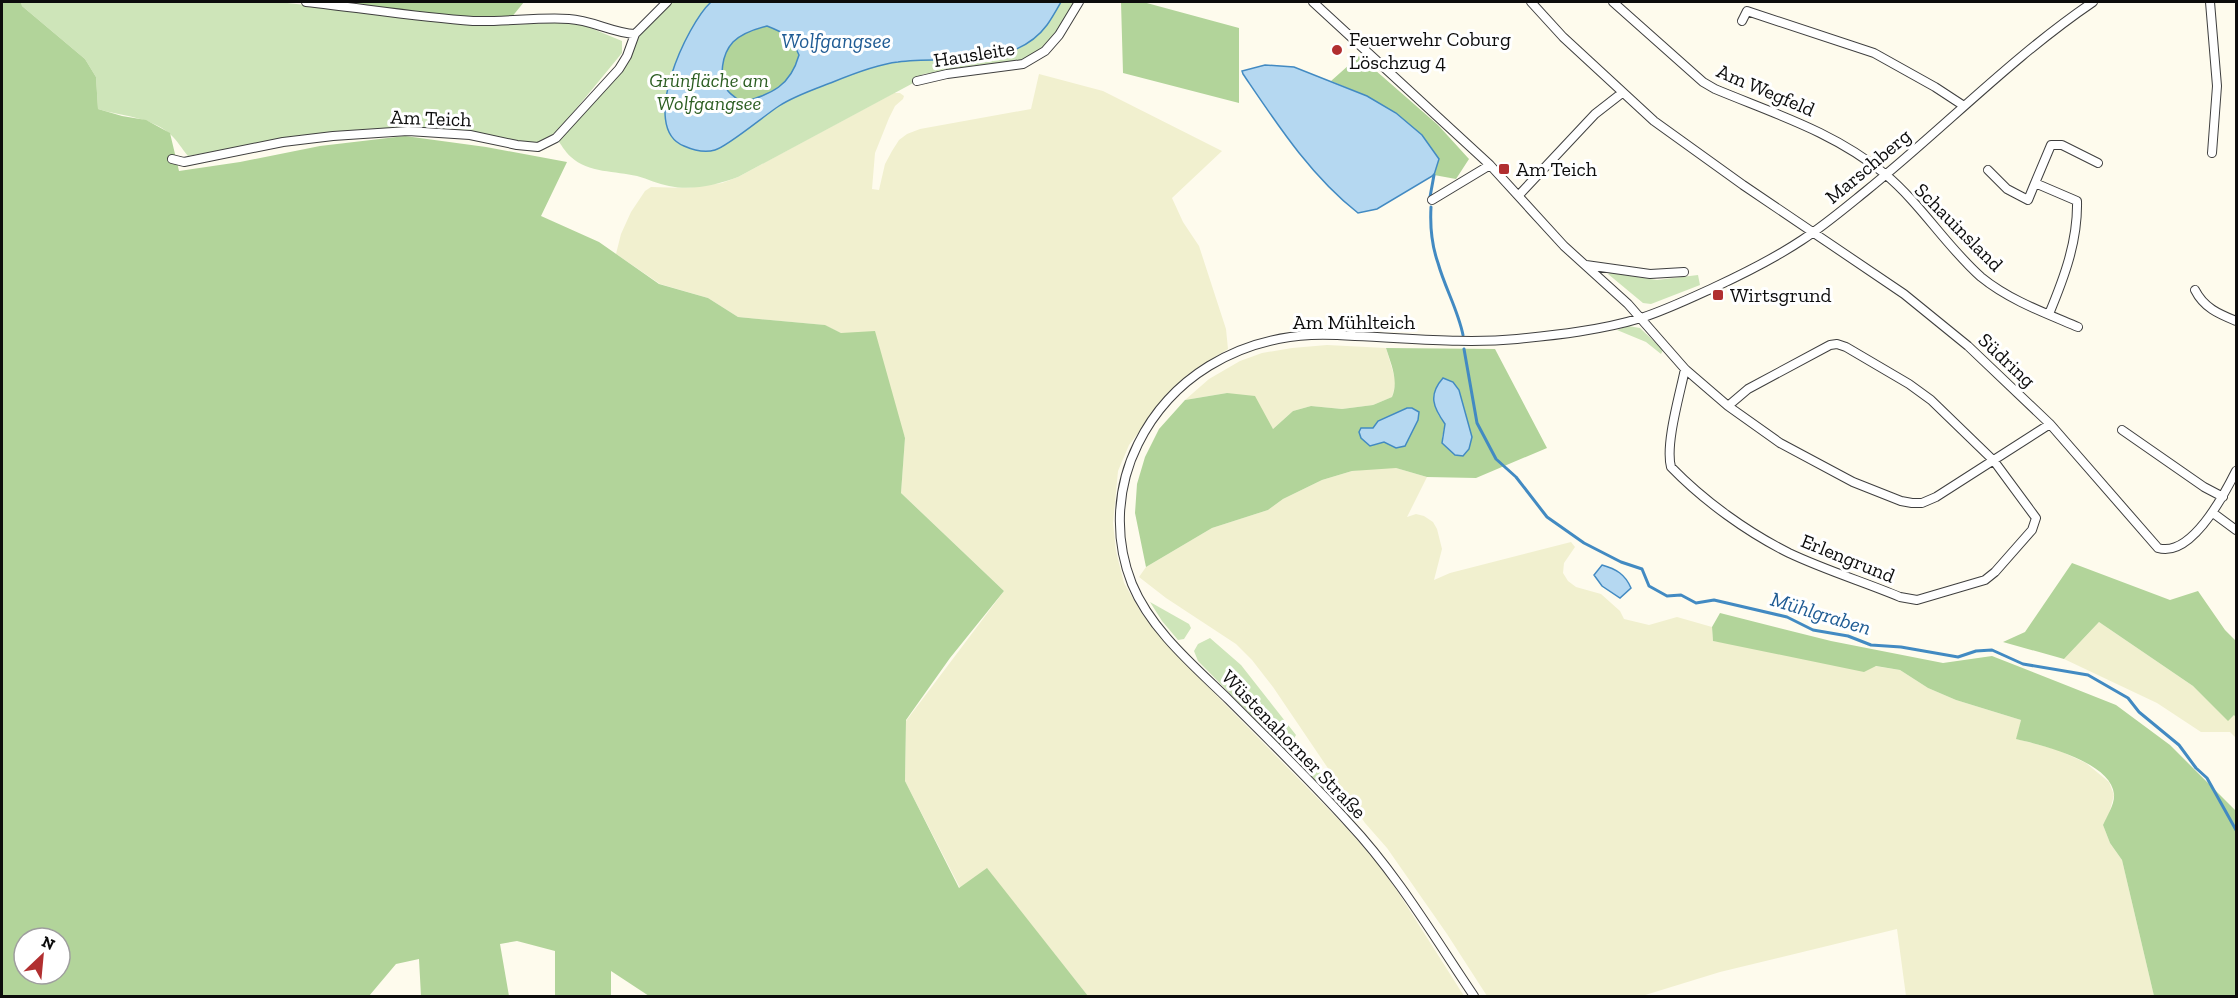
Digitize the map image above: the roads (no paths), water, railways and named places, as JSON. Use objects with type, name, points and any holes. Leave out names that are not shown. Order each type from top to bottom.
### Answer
[{"type":"street","points":[[306,2],[471,20],[509,22],[568,18],[620,33],[635,34],[667,2]]},
{"type":"street","name":"Hausleite","points":[[917,81],[947,74],[1023,64],[1045,51],[1059,35],[1079,2]]},
{"type":"street","points":[[1313,2],[1490,165],[1549,231],[1628,304],[1685,369],[1753,426],[1816,464],[1901,501],[1922,502],[1936,497],[2050,424]]},
{"type":"street","points":[[1531,2],[1563,37],[1622,93],[1671,134],[1814,232]]},
{"type":"street","name":"Am Wegfeld","points":[[1613,2],[1703,82],[1715,89],[1797,120],[1827,135],[1886,175]]},
{"type":"street","name":"Marschberg","points":[[1640,318],[1734,278],[1814,232],[1886,175],[2033,45],[2093,2]]},
{"type":"street","points":[[2210,2],[2217,86],[2212,153]]},
{"type":"street","points":[[1742,21],[1747,11],[1874,53],[1964,106]]},
{"type":"street","name":"Am Teich","points":[[172,159],[184,162],[283,142],[408,131],[470,135],[523,147],[538,147],[556,138],[618,69],[627,56],[635,34]]},
{"type":"street","points":[[1519,195],[1595,114],[1622,93]]},
{"type":"street","points":[[1988,170],[2007,189],[2028,200],[2051,145],[2062,146],[2098,163]]},
{"type":"street","points":[[1432,200],[1490,165]]},
{"type":"street","name":"Schauinsland","points":[[1886,175],[1983,278],[2007,295],[2078,327]]},
{"type":"street","points":[[2035,183],[2077,201],[2077,217],[2064,280],[2049,314]]},
{"type":"street","name":"Südring","points":[[1814,232],[1904,294],[2010,384],[2050,424],[2158,548],[2166,551],[2178,548],[2213,513]]},
{"type":"street","points":[[1585,265],[1650,274],[1684,272]]},
{"type":"street","points":[[2195,290],[2205,305],[2236,321]]},
{"type":"street","name":"Am Mühlteich","points":[[1120,506],[1122,488],[1130,461],[1154,416],[1187,381],[1219,359],[1243,348],[1273,340],[1313,334],[1483,341],[1516,339],[1604,326],[1640,318]]},
{"type":"street","points":[[1728,406],[1748,389],[1830,345],[1837,344],[1909,384],[1931,400],[1994,461]]},
{"type":"street","name":"Erlengrund","points":[[1685,369],[1671,445],[1669,460],[1671,467],[1722,511],[1767,541],[1792,554],[1900,597],[1912,600],[1923,599],[1985,580],[1995,572],[2032,530],[2036,521],[2035,513],[1994,461]]},
{"type":"street","points":[[2122,430],[2204,487],[2223,497]]},
{"type":"street","points":[[2236,471],[2213,513],[2236,530]]},
{"type":"street","name":"Wüstenahorner Straße","points":[[1120,506],[1122,544],[1127,567],[1132,584],[1153,620],[1372,848],[1474,996]]},
{"type":"water","name":"Wolfgangsee","points":[[711,2],[1061,2],[1047,25],[1033,40],[1016,49],[978,58],[898,62],[865,70],[791,99],[721,148],[707,151],[684,146],[671,136],[665,119],[666,98],[671,76],[690,31]],"holes":[[[767,26],[787,36],[799,55],[791,75],[785,82],[771,92],[742,103],[729,92],[725,85],[722,73],[724,59],[733,42],[753,30]]]},
{"type":"water","points":[[1265,65],[1294,67],[1367,96],[1396,113],[1422,135],[1439,159],[1434,175],[1377,209],[1358,213],[1309,166],[1242,71]]},
{"type":"water","points":[[1443,378],[1453,382],[1459,390],[1472,437],[1469,449],[1463,456],[1455,455],[1442,443],[1445,424],[1435,406],[1434,396]]},
{"type":"water","points":[[1407,408],[1419,412],[1418,420],[1405,446],[1396,448],[1384,442],[1370,446],[1361,438],[1359,432],[1361,428],[1373,428],[1378,421]]},
{"type":"water","points":[[1602,565],[1620,573],[1629,583],[1631,588],[1620,598],[1602,586],[1594,575]]},
{"type":"waterway","name":"Mühlgraben","points":[[1430,197],[1434,175]]},
{"type":"waterway","name":"Mühlgraben","points":[[1431,207],[1432,235],[1436,256],[1463,335]]},
{"type":"waterway","name":"Mühlgraben","points":[[1464,349],[1477,423],[1496,459],[1516,477],[1547,517],[1584,543],[1621,562],[1642,569],[1649,586],[1667,596],[1681,595],[1696,603],[1714,600],[1787,617],[1813,630],[1848,636],[1871,645],[1901,647],[1958,657],[1976,651],[1992,650],[2023,664],[2088,675],[2128,698],[2139,712],[2179,745],[2196,768],[2207,778],[2236,830]]},
{"type":"place","name":"Feuerwehr Coburg Löschzug 4","points":[[1337,50]]},
{"type":"place","name":"Am Teich","points":[[1504,169]]},
{"type":"place","name":"Wirtsgrund","points":[[1718,295]]},
{"type":"park label","name":"Grünfläche am Wolfgangsee","points":[[709,92]]}]
